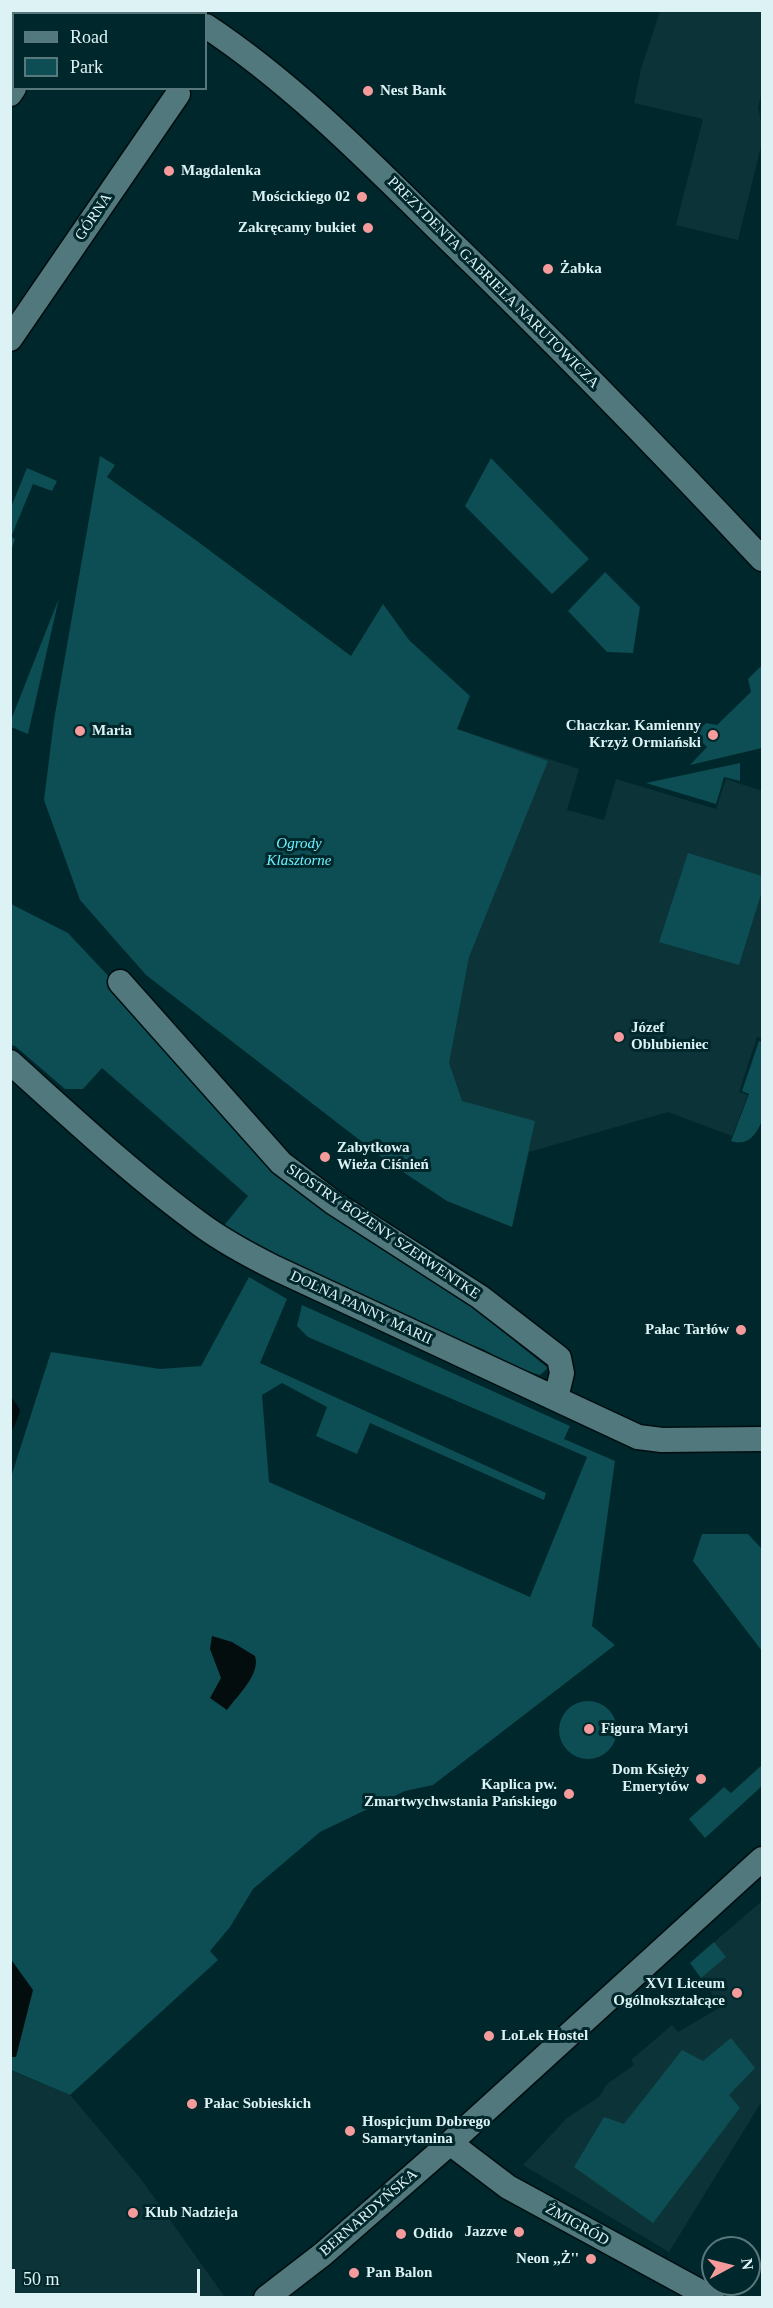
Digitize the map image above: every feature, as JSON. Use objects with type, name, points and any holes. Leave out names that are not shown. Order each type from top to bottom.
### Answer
[{"type":"street","name":"PREZYDENTA GABRIELA NARUTOWICZA","points":[[207,27],[275,78],[409,200],[586,375],[762,560]]},
{"type":"street","name":"GÓRNA","points":[[10,339],[178,94]]},
{"type":"street","name":"SIOSTRY BOŻENY SZERWENTKE","points":[[120,982],[281,1163],[334,1203],[480,1297],[559,1358],[562,1373],[556,1398]]},
{"type":"street","name":"DOLNA PANNY MARII","points":[[10,1062],[163,1195],[201,1225],[236,1248],[314,1288],[638,1437],[662,1440],[762,1439]]},
{"type":"street","name":"BERNARDYŃSKA","points":[[279,2294],[450,2143],[762,1859]]},
{"type":"street","name":"ŻMIGRÓD","points":[[450,2143],[508,2187],[712,2298]]},
{"type":"shaded area","points":[[660,11],[762,11],[762,92],[758,107],[762,126],[762,142],[738,240],[676,225],[703,119],[634,103],[641,69]]},
{"type":"shaded area","points":[[457,729],[579,769],[567,810],[604,820],[616,779],[716,809],[726,779],[762,791],[762,1039],[757,1037],[739,1092],[748,1095],[732,1136],[668,1112],[529,1152],[512,1227],[201,1018]]},
{"type":"shaded area","points":[[212,1636],[232,1642],[255,1656],[255,1670],[242,1692],[227,1710],[210,1698],[221,1678],[210,1649]]},
{"type":"shaded area","points":[[762,1901],[762,2101],[669,2252],[523,2165],[567,2118],[599,2097],[607,2084],[634,2065],[631,2060],[672,2025],[678,2032],[721,2007],[690,1963]]},
{"type":"shaded area","points":[[10,1958],[33,1990],[16,2057],[11,2057]]},
{"type":"shaded area","points":[[10,2070],[70,2095],[141,2179],[224,2296],[11,2297]]},
{"type":"green space","name":"Ogrody Klasztorne","points":[[100,456],[115,465],[107,477],[351,656],[383,604],[409,640],[470,696],[457,729],[548,761],[469,957],[449,1063],[462,1101],[535,1121],[512,1227],[447,1201],[388,1162],[146,975],[80,900],[44,800],[54,720]]},
{"type":"green space","points":[[491,458],[589,559],[552,594],[465,506]]},
{"type":"green space","points":[[27,468],[57,481],[52,491],[33,484],[11,537],[11,507]]},
{"type":"green space","points":[[11,537],[15,539],[11,551]]},
{"type":"green space","points":[[605,572],[640,607],[633,653],[607,652],[568,611]]},
{"type":"green space","points":[[59,598],[28,734],[11,727],[11,720]]},
{"type":"green space","points":[[762,665],[762,748],[690,765],[707,747],[694,734],[706,723],[717,725],[751,692],[748,679]]},
{"type":"green space","points":[[740,763],[740,781],[724,777],[716,804],[646,783]]},
{"type":"green space","points":[[688,853],[762,876],[762,891],[739,965],[659,942]]},
{"type":"green space","points":[[11,904],[68,933],[113,981],[247,1139],[471,1306],[548,1368],[540,1375],[514,1367],[483,1349],[432,1331],[253,1248],[222,1228],[248,1196],[102,1068],[83,1089],[65,1089],[11,1045]]},
{"type":"green space","points":[[759,1041],[762,1042],[762,1120],[747,1141],[731,1141],[749,1094],[742,1091]]},
{"type":"green space","points":[[249,1277],[287,1299],[260,1363],[546,1493],[544,1500],[370,1423],[357,1454],[316,1436],[327,1407],[282,1383],[262,1395],[269,1482],[530,1597],[587,1457],[308,1337],[297,1326],[302,1305],[570,1426],[564,1439],[615,1461],[592,1626],[615,1645],[433,1785],[405,1791],[320,1832],[253,1889],[230,1927],[210,1951],[218,1960],[70,2095],[11,2070],[11,1477],[51,1352],[160,1369],[201,1366]]},
{"type":"green space","points":[[702,1534],[748,1534],[761,1548],[762,1651],[693,1561]]},
{"type":"green space","points":[[588,1701],[599,1703],[612,1714],[617,1730],[615,1741],[604,1754],[588,1759],[577,1757],[564,1746],[559,1730],[561,1719],[572,1706]]},
{"type":"green space","points":[[762,1765],[762,1786],[705,1838],[689,1819],[724,1787],[731,1793]]},
{"type":"green space","points":[[714,1942],[726,1957],[701,1978],[690,1963]]},
{"type":"green space","points":[[731,2038],[755,2068],[729,2095],[740,2108],[653,2223],[574,2167],[604,2117],[624,2124],[682,2050],[703,2061]]},
{"type":"waterway","points":[[10,1402],[16,1411],[10,1426]]},
{"type":"place","name":"Nest Bank","points":[[368,91]]},
{"type":"place","name":"Magdalenka","points":[[169,171]]},
{"type":"place","name":"Mościckiego 02","points":[[362,197]]},
{"type":"place","name":"Zakręcamy bukiet","points":[[368,228]]},
{"type":"place","name":"Żabka","points":[[548,269]]},
{"type":"place","name":"Maria","points":[[80,731]]},
{"type":"place","name":"Chaczkar. Kamienny Krzyż Ormiański","points":[[713,735]]},
{"type":"place","name":"Józef Oblubieniec","points":[[619,1037]]},
{"type":"place","name":"Zabytkowa Wieża Ciśnień","points":[[325,1157]]},
{"type":"place","name":"Pałac Tarłów","points":[[741,1330]]},
{"type":"place","name":"Figura Maryi","points":[[589,1729]]},
{"type":"place","name":"Dom Księży Emerytów","points":[[701,1779]]},
{"type":"place","name":"Kaplica pw. Zmartwychwstania Pańskiego","points":[[569,1794]]},
{"type":"place","name":"XVI Liceum Ogólnokształcące","points":[[737,1993]]},
{"type":"place","name":"LoLek Hostel","points":[[489,2036]]},
{"type":"place","name":"Pałac Sobieskich","points":[[192,2104]]},
{"type":"place","name":"Hospicjum Dobrego Samarytanina","points":[[350,2131]]},
{"type":"place","name":"Klub Nadzieja","points":[[133,2213]]},
{"type":"place","name":"Jazzve","points":[[519,2232]]},
{"type":"place","name":"Odido","points":[[401,2234]]},
{"type":"place","name":"Neon ,,Ż''","points":[[591,2259]]},
{"type":"place","name":"Pan Balon","points":[[354,2273]]}]
